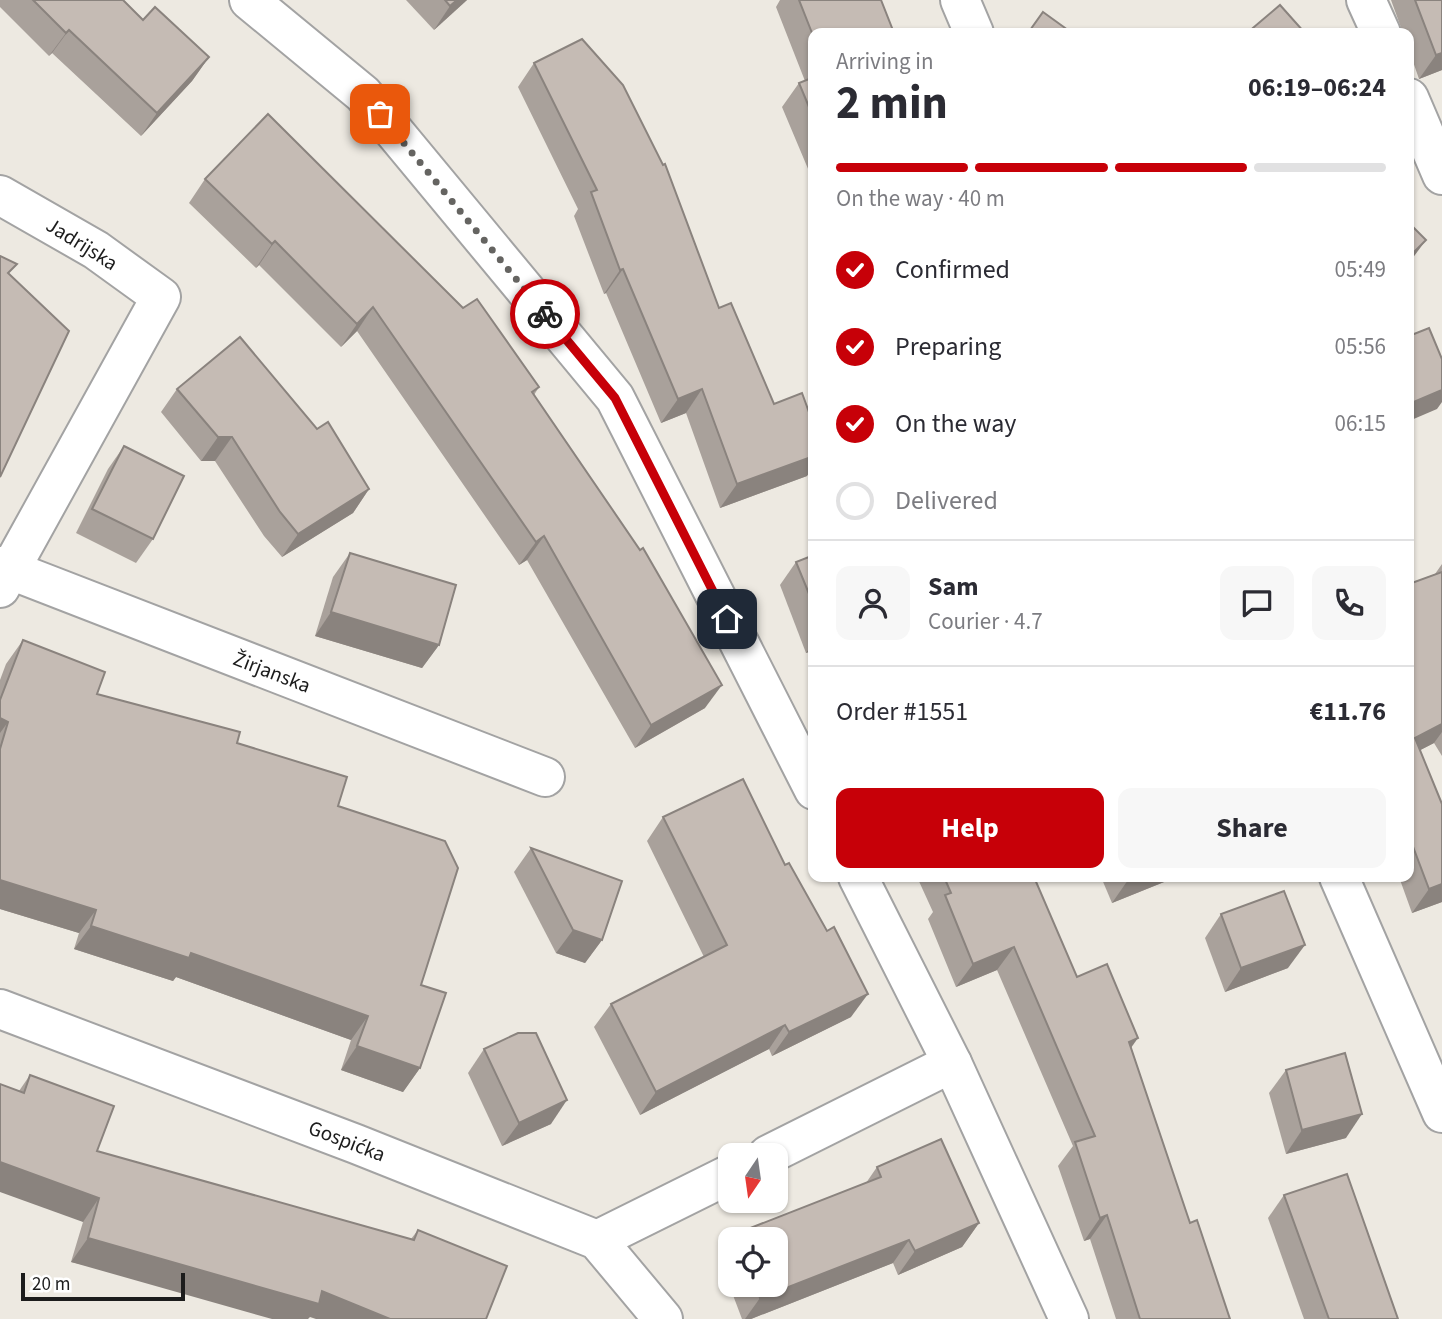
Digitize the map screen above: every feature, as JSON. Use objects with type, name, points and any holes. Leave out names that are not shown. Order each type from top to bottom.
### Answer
[{"type":"street","points":[[249,0],[363,94],[615,398],[808,778]]},
{"type":"street","points":[[960,0],[972,28]]},
{"type":"street","points":[[1366,0],[1379,28]]},
{"type":"street","points":[[1414,110],[1442,174]]},
{"type":"street","name":"Jadrijska","points":[[0,195],[96,250],[161,297],[3,574]]},
{"type":"street","name":"Žirjanska","points":[[3,574],[545,777]]},
{"type":"street","points":[[861,882],[952,1063],[1069,1319]]},
{"type":"street","points":[[1341,882],[1442,1113]]},
{"type":"street","name":"Gospićka","points":[[0,1009],[356,1144],[597,1240],[663,1319]]},
{"type":"street","points":[[788,1145],[952,1063]]},
{"type":"street","points":[[597,1240],[718,1180]]},
{"type":"building","points":[[33,0],[123,0],[143,20],[155,7],[209,57],[157,113],[69,30],[66,33]]},
{"type":"building","points":[[445,0],[457,0],[450,6]]},
{"type":"building","points":[[799,0],[881,0],[892,28],[810,28]]},
{"type":"building","points":[[1415,0],[1442,0],[1442,53],[1436,55]]},
{"type":"building","points":[[1280,5],[1301,28],[1253,28]]},
{"type":"building","points":[[1043,12],[1065,28],[1032,28]]},
{"type":"building","points":[[582,39],[623,85],[663,165],[665,164],[719,308],[731,303],[774,404],[802,393],[808,410],[808,458],[737,484],[702,389],[678,399],[623,269],[620,270],[591,192],[597,190],[534,63]]},
{"type":"building","points":[[808,79],[808,105],[799,83]]},
{"type":"building","points":[[268,114],[463,308],[477,299],[539,387],[532,392],[640,550],[643,548],[722,685],[651,725],[544,536],[536,542],[373,307],[357,324],[275,241],[272,244],[205,179]]},
{"type":"building","points":[[1414,228],[1426,240],[1414,252]]},
{"type":"building","points":[[0,256],[17,264],[8,273],[69,331],[0,477]]},
{"type":"building","points":[[1429,328],[1442,359],[1442,390],[1414,402],[1414,334]]},
{"type":"building","points":[[240,337],[317,429],[328,422],[369,489],[298,534],[280,512],[232,437],[218,437],[177,389]]},
{"type":"building","points":[[124,446],[184,476],[153,539],[92,509]]},
{"type":"building","points":[[350,553],[456,585],[439,645],[331,612]]},
{"type":"building","points":[[808,557],[808,591],[796,562]]},
{"type":"building","points":[[1442,572],[1442,724],[1415,738],[1442,804],[1442,884],[1429,889],[1414,849],[1414,582]]},
{"type":"building","points":[[23,640],[105,672],[97,694],[240,732],[237,743],[347,777],[338,806],[445,841],[458,868],[421,985],[446,993],[420,1068],[357,1046],[368,1016],[191,953],[189,958],[91,926],[96,910],[0,880],[0,749],[8,722],[0,718],[0,700]]},
{"type":"building","points":[[743,779],[785,865],[789,863],[827,931],[834,927],[868,994],[789,1032],[785,1025],[656,1092],[611,1004],[727,945],[663,817]]},
{"type":"building","points":[[531,848],[622,881],[602,940],[573,930]]},
{"type":"building","points":[[946,882],[1036,882],[1077,977],[1107,964],[1138,1038],[1129,1042],[1190,1223],[1197,1220],[1230,1319],[1140,1319],[1107,1215],[1100,1218],[1075,1142],[1095,1136],[1014,947],[973,964],[945,895],[951,893]]},
{"type":"building","points":[[1284,891],[1305,945],[1241,968],[1221,914]]},
{"type":"building","points":[[518,1033],[536,1033],[567,1100],[519,1123],[484,1049]]},
{"type":"building","points":[[1345,1053],[1362,1114],[1302,1130],[1286,1070]]},
{"type":"building","points":[[30,1075],[114,1106],[97,1151],[414,1240],[418,1230],[507,1266],[486,1319],[390,1319],[322,1291],[319,1304],[88,1238],[99,1198],[0,1162],[0,1084],[24,1093]]},
{"type":"building","points":[[941,1139],[979,1223],[915,1251],[909,1240],[788,1287],[788,1227],[753,1227],[881,1177],[877,1167]]},
{"type":"building","points":[[1347,1174],[1398,1319],[1329,1319],[1284,1195]]},
{"type":"way so far","points":[[380,114],[545,314]]},
{"type":"route","points":[[545,314],[615,398],[727,619]]}]
